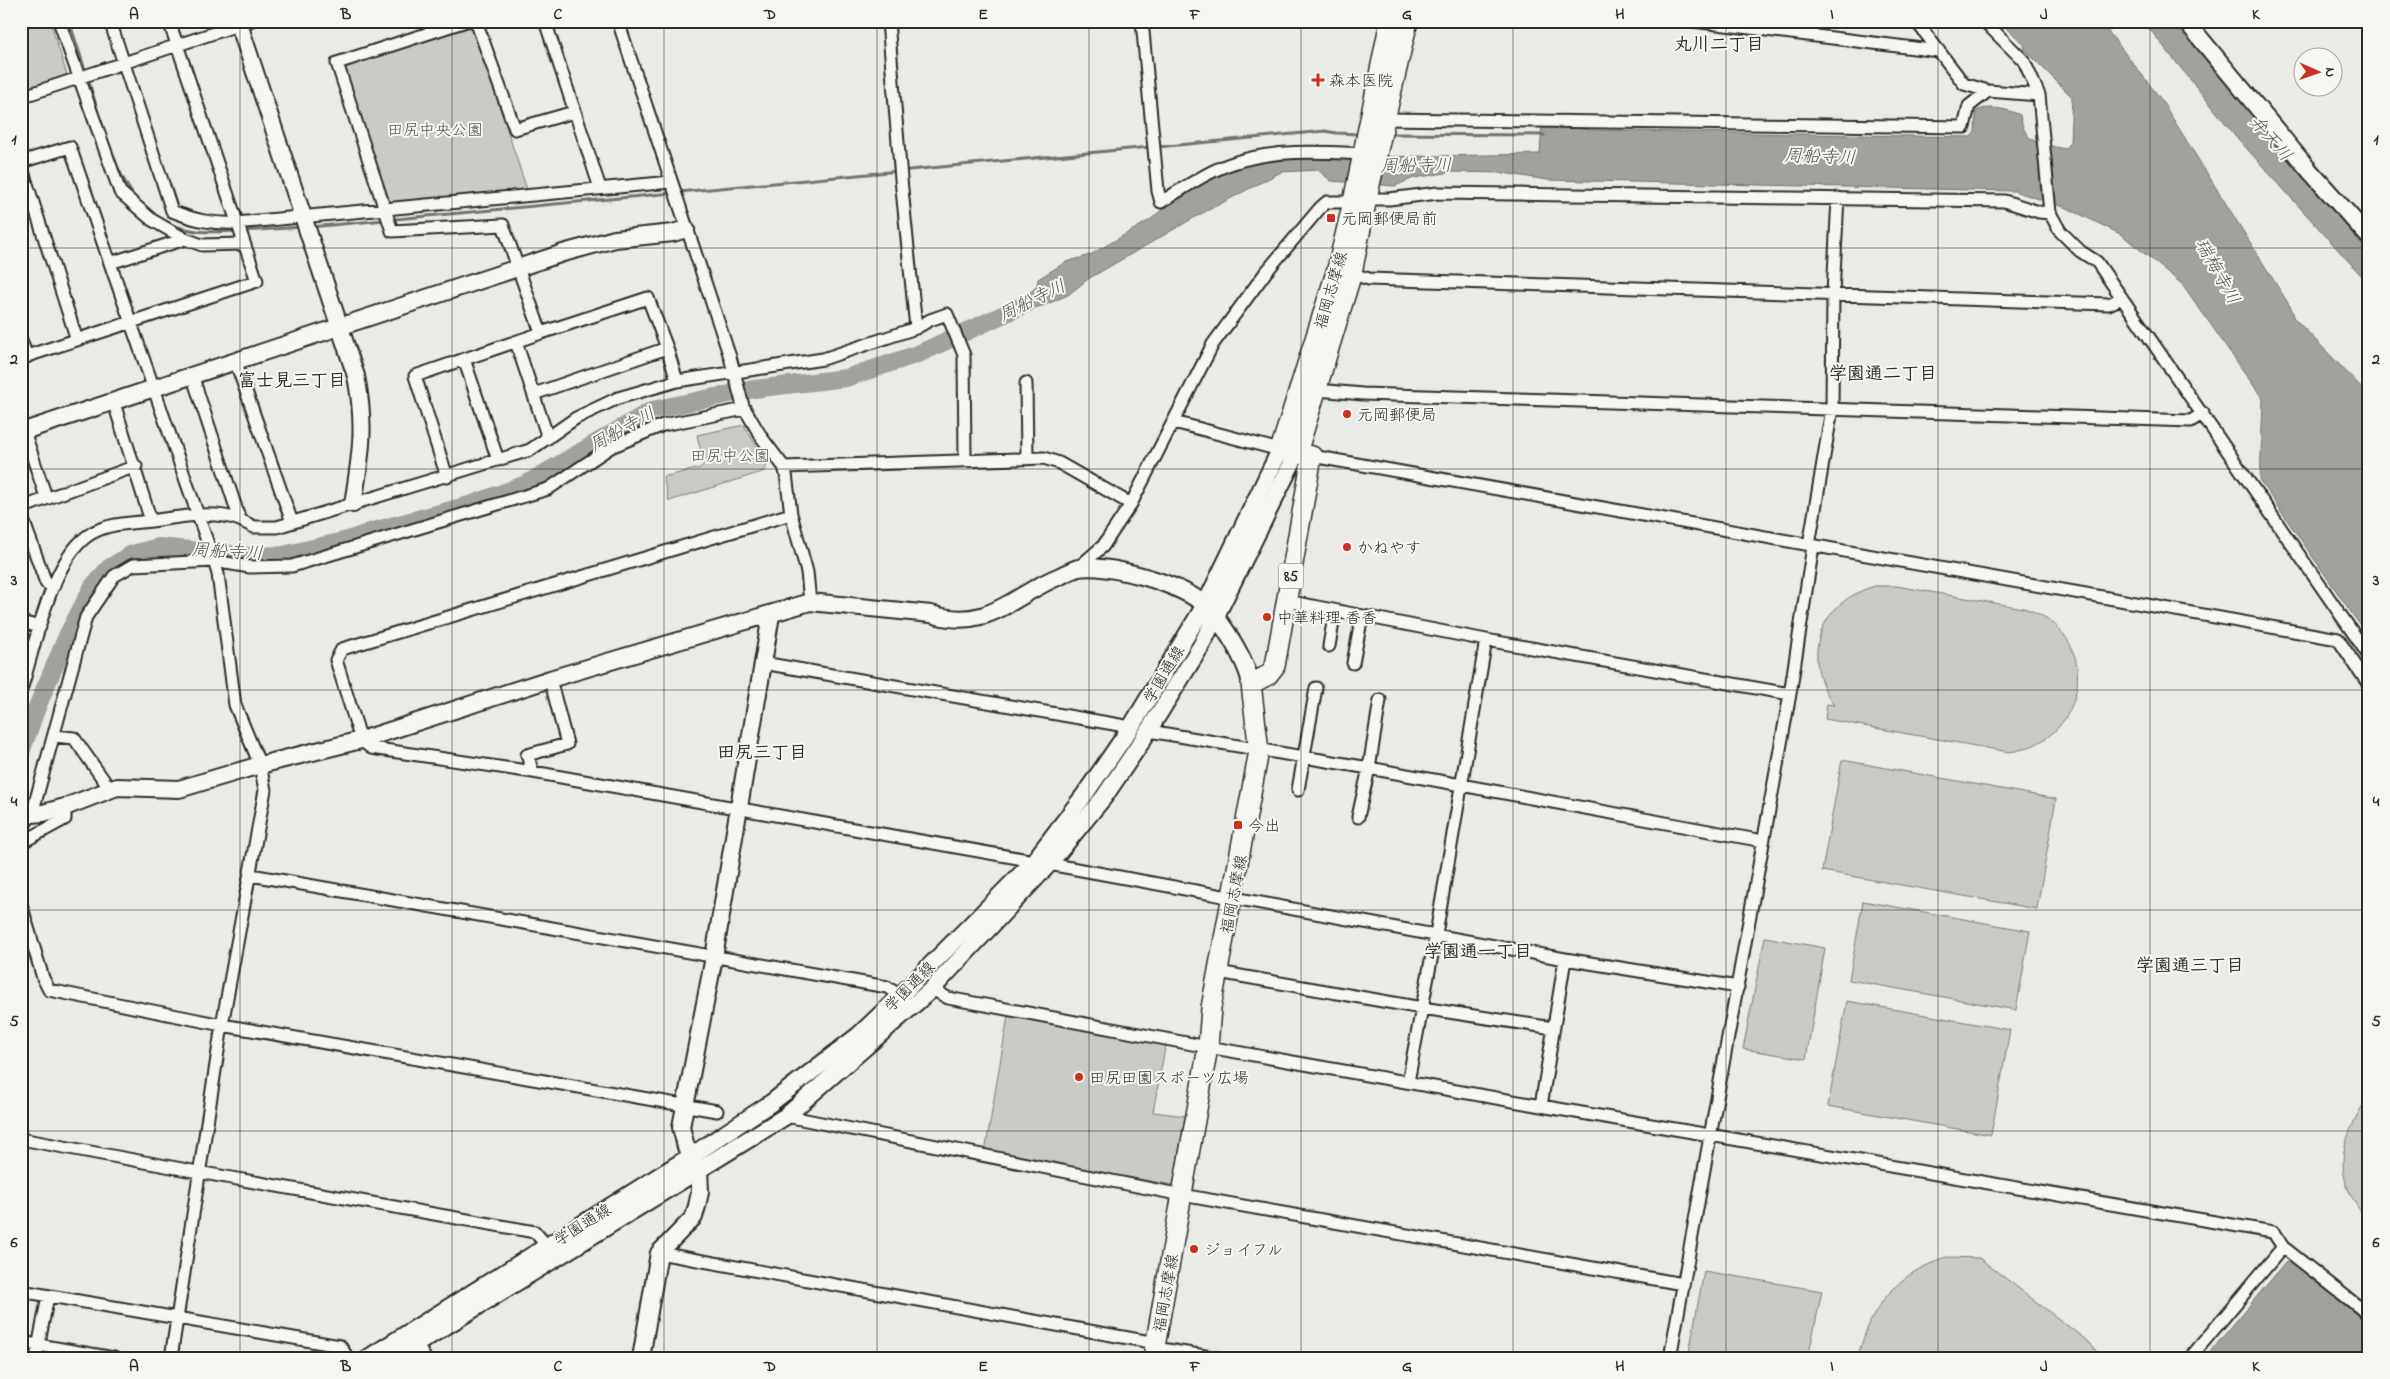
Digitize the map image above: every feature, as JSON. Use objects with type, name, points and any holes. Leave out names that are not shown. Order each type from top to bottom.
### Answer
[{"type":"main road","name":"福岡志摩線","points":[[1378,120],[1390,21]]},
{"type":"main road","name":"福岡志摩線","points":[[1155,1349],[1208,1047],[1211,1008],[1259,751],[1252,684],[1268,675],[1275,666],[1287,601],[1296,453],[1363,198],[1364,154],[1378,120],[1408,21]]},
{"type":"main road","name":"85","points":[[1363,198],[1378,120]]},
{"type":"main road","name":"福岡志摩線","points":[[1296,453],[1318,390],[1344,272]]},
{"type":"street","points":[[59,21],[85,76],[120,192],[152,220],[185,239],[202,245],[243,244]]},
{"type":"street","points":[[110,21],[172,211],[191,219],[212,224],[671,182]]},
{"type":"street","points":[[21,340],[24,358],[256,281],[169,21]]},
{"type":"street","points":[[466,21],[441,26],[338,63],[383,208],[392,231],[503,225],[541,332]]},
{"type":"street","points":[[476,21],[515,129],[574,112]]},
{"type":"street","points":[[545,21],[600,188]]},
{"type":"street","points":[[618,21],[744,407],[762,438],[784,466],[791,514],[807,572],[810,602]]},
{"type":"street","points":[[888,21],[899,160],[916,328]]},
{"type":"street","points":[[1142,21],[1158,191],[1161,202],[1232,163],[1292,154],[1364,154]]},
{"type":"street","points":[[1693,21],[1939,51]]},
{"type":"street","points":[[1916,21],[1964,84],[1988,91],[2039,95]]},
{"type":"street","points":[[1984,21],[2024,61],[2039,95],[2050,213],[2060,231],[2080,251],[2097,262],[2369,656]]},
{"type":"street","points":[[2186,21],[2309,170],[2369,237]]},
{"type":"street","points":[[21,97],[123,62],[177,47],[243,23],[356,376],[362,407],[361,453],[353,504]]},
{"type":"street","points":[[1378,120],[1964,127],[1969,106],[1988,91]]},
{"type":"street","points":[[77,340],[21,163],[70,147],[129,322],[218,574],[235,706],[260,765],[266,790],[222,1024],[171,1358]]},
{"type":"street","points":[[25,818],[65,807],[117,786],[179,789],[260,765],[361,740],[550,679],[810,602],[931,614],[950,620],[970,618],[1004,608],[1051,579],[1078,568],[1102,546],[1131,504],[1214,344],[1266,272],[1327,202],[1363,198],[1389,200],[1438,193],[1838,198],[2004,201],[2039,212],[2050,213]]},
{"type":"street","points":[[1670,1358],[1790,694],[1832,409],[1838,198]]},
{"type":"street","points":[[46,497],[23,431],[235,360],[615,239],[686,229]]},
{"type":"street","points":[[110,263],[185,239]]},
{"type":"street","points":[[1344,272],[1369,279],[1834,293],[2109,304],[2122,298]]},
{"type":"street","points":[[446,477],[415,376],[541,332],[648,298],[677,380]]},
{"type":"street","points":[[21,690],[23,677],[54,586],[65,560],[83,538],[110,526],[198,516],[229,516],[254,526],[265,528],[277,527],[530,450],[595,408],[618,398],[677,380],[823,359],[916,328],[947,314],[964,354],[965,459]]},
{"type":"street","points":[[516,342],[548,438]]},
{"type":"street","points":[[534,394],[667,348]]},
{"type":"street","points":[[464,359],[498,460]]},
{"type":"street","points":[[235,360],[292,522]]},
{"type":"street","points":[[192,375],[240,520]]},
{"type":"street","points":[[1026,383],[1027,458]]},
{"type":"street","points":[[1318,390],[1363,394],[2191,421],[2203,413]]},
{"type":"street","points":[[113,400],[136,466],[151,521]]},
{"type":"street","points":[[25,818],[54,736],[86,617],[114,576],[133,565],[214,561],[250,567],[292,566],[548,489],[611,447],[663,425],[744,407]]},
{"type":"street","points":[[1174,422],[1296,453],[2338,639],[2369,685]]},
{"type":"street","name":"学園通線","points":[[368,1358],[547,1246],[695,1163],[786,1116],[932,989],[1041,862],[1210,611],[1296,453]]},
{"type":"street","points":[[784,466],[1044,458],[1059,463],[1131,504]]},
{"type":"street","points":[[21,508],[46,497],[136,466]]},
{"type":"street","points":[[21,514],[46,583],[54,586]]},
{"type":"street","points":[[791,514],[342,649],[336,660],[361,740],[371,748],[533,772],[1041,862],[1232,899],[1436,934],[1566,959],[1738,987]]},
{"type":"street","points":[[1078,568],[1107,569],[1164,583],[1210,611],[1239,655],[1252,684]]},
{"type":"street","points":[[1287,601],[1486,640],[1790,694]]},
{"type":"street","name":"学園通線","points":[[394,1358],[420,1351],[695,1163],[859,1035],[1041,862],[1104,798],[1149,731],[1202,646],[1210,611]]},
{"type":"street","points":[[1329,646],[1335,611]]},
{"type":"street","points":[[640,1358],[659,1253],[694,1217],[700,1192],[695,1163],[686,1148],[681,1127],[714,957],[771,615]]},
{"type":"street","points":[[1353,663],[1362,616]]},
{"type":"street","points":[[21,622],[40,627]]},
{"type":"street","points":[[1408,1082],[1462,787],[1486,640]]},
{"type":"street","points":[[763,663],[1131,727]]},
{"type":"street","points":[[533,772],[527,755],[567,744],[550,679]]},
{"type":"street","points":[[1298,790],[1316,688]]},
{"type":"street","points":[[1358,817],[1369,768],[1380,700]]},
{"type":"street","points":[[1149,731],[1369,768],[1462,787],[1763,840]]},
{"type":"street","points":[[54,736],[74,738],[110,790]]},
{"type":"street","points":[[21,843],[65,819],[65,807]]},
{"type":"street","points":[[251,875],[887,987],[900,996]]},
{"type":"street","points":[[21,904],[43,978],[49,990],[222,1024],[717,1110]]},
{"type":"street","points":[[1541,1106],[1566,959]]},
{"type":"street","points":[[1218,972],[1422,1008],[1553,1028]]},
{"type":"street","points":[[932,989],[948,998],[1208,1047],[2273,1232],[2283,1247],[2369,1315]]},
{"type":"street","points":[[786,1116],[1182,1195],[1684,1284]]},
{"type":"street","points":[[21,1139],[535,1232],[547,1246]]},
{"type":"street","points":[[2190,1358],[2283,1247]]},
{"type":"street","points":[[659,1253],[1155,1349],[1218,1358]]},
{"type":"street","points":[[21,1291],[340,1346],[348,1358]]},
{"type":"street","points":[[36,1358],[48,1296]]},
{"type":"street","points":[[21,1342],[114,1358]]},
{"type":"green space","points":[[21,21],[50,21],[67,75],[21,90]]},
{"type":"green space","name":"田尻中央公園","points":[[472,23],[528,193],[387,207],[343,66]]},
{"type":"green space","name":"田尻中公園","points":[[744,425],[767,464],[765,471],[669,501],[663,477],[700,468],[704,464],[697,435]]},
{"type":"green space","points":[[1875,586],[1896,586],[2023,608],[2049,620],[2067,638],[2076,661],[2077,684],[2071,708],[2057,728],[2036,744],[2009,752],[1825,719],[1827,704],[1834,705],[1824,687],[1818,669],[1817,651],[1820,634],[1828,618],[1840,605],[1855,594]]},
{"type":"green space","points":[[1842,760],[2056,799],[2037,909],[1822,871]]},
{"type":"green space","points":[[1863,901],[2030,931],[2016,1010],[1849,980]]},
{"type":"green space","points":[[1765,937],[1825,948],[1806,1059],[1743,1049]]},
{"type":"green space","points":[[1847,1001],[2010,1030],[1991,1135],[1828,1106]]},
{"type":"green space","name":"田尻田園スポーツ広場","points":[[1008,1016],[1166,1043],[1153,1112],[1185,1116],[1173,1185],[985,1152]]},
{"type":"green space","points":[[2369,1097],[2369,1222],[2347,1187],[2343,1163],[2347,1138],[2358,1114]]},
{"type":"green space","points":[[1946,1257],[1979,1258],[2090,1343],[2101,1358],[1858,1358],[1870,1322],[1891,1290],[1915,1271]]},
{"type":"green space","points":[[1704,1271],[1822,1291],[1808,1358],[1688,1358]]},
{"type":"water","name":"瑞梅寺川","points":[[1999,21],[2100,21],[2160,98],[2291,308],[2295,319],[2369,395],[2369,638],[2260,481],[2263,399],[2183,285],[2122,235],[2067,208],[2014,191],[1547,180],[1503,173],[1451,172],[1414,178],[1395,186],[1331,181],[1318,170],[1281,172],[1197,216],[1088,279],[1068,295],[1045,305],[1010,315],[1003,308],[1024,298],[1037,286],[1038,279],[1066,262],[1090,255],[1150,220],[1173,200],[1204,181],[1236,166],[1270,159],[1540,154],[1542,123],[1590,130],[1971,137],[1975,132],[1976,111],[1986,108],[2010,111],[2020,115],[2025,132],[2035,141],[2065,149],[2070,142],[2072,97],[2025,50],[2024,44]]},
{"type":"water","name":"弁天川","points":[[2143,21],[2172,21],[2369,253],[2369,284],[2239,140]]},
{"type":"water","points":[[2286,1262],[2294,1263],[2369,1324],[2369,1358],[2205,1358]]},
{"type":"waterway","points":[[69,21],[86,73]]},
{"type":"waterway","points":[[88,79],[113,156],[119,171],[135,198]]},
{"type":"waterway","points":[[1157,147],[1325,131],[1359,134]]},
{"type":"waterway","points":[[1388,134],[1544,135]]},
{"type":"waterway","points":[[679,192],[1150,147]]},
{"type":"waterway","points":[[310,227],[673,193]]},
{"type":"waterway","points":[[170,224],[195,231],[237,231]]},
{"type":"waterway","points":[[243,231],[302,227]]},
{"type":"waterway","name":"周船寺川","points":[[21,752],[38,705],[67,636],[93,586],[109,568],[132,554],[159,547],[249,556],[283,555],[348,540],[373,531],[473,504],[526,484],[652,410],[754,389],[846,378],[918,354],[1028,303]]},
{"type":"place","name":"森本医院","points":[[1318,80]]},
{"type":"place","name":"元岡郵便局前","points":[[1331,218]]},
{"type":"place","name":"元岡郵便局","points":[[1347,414]]},
{"type":"place","name":"かねやす","points":[[1347,547]]},
{"type":"place","name":"中華料理 香香","points":[[1267,617]]},
{"type":"place","name":"今出","points":[[1238,825]]},
{"type":"place","name":"田尻田園スポーツ広場","points":[[1079,1077]]},
{"type":"place","name":"ジョイフル","points":[[1194,1249]]},
{"type":"district","name":"丸川二丁目","points":[[1719,44]]},
{"type":"district","name":"学園通二丁目","points":[[1883,373]]},
{"type":"district","name":"富士見三丁目","points":[[292,380]]},
{"type":"district","name":"田尻三丁目","points":[[762,752]]},
{"type":"district","name":"学園通一丁目","points":[[1478,951]]},
{"type":"district","name":"学園通三丁目","points":[[2190,965]]}]
